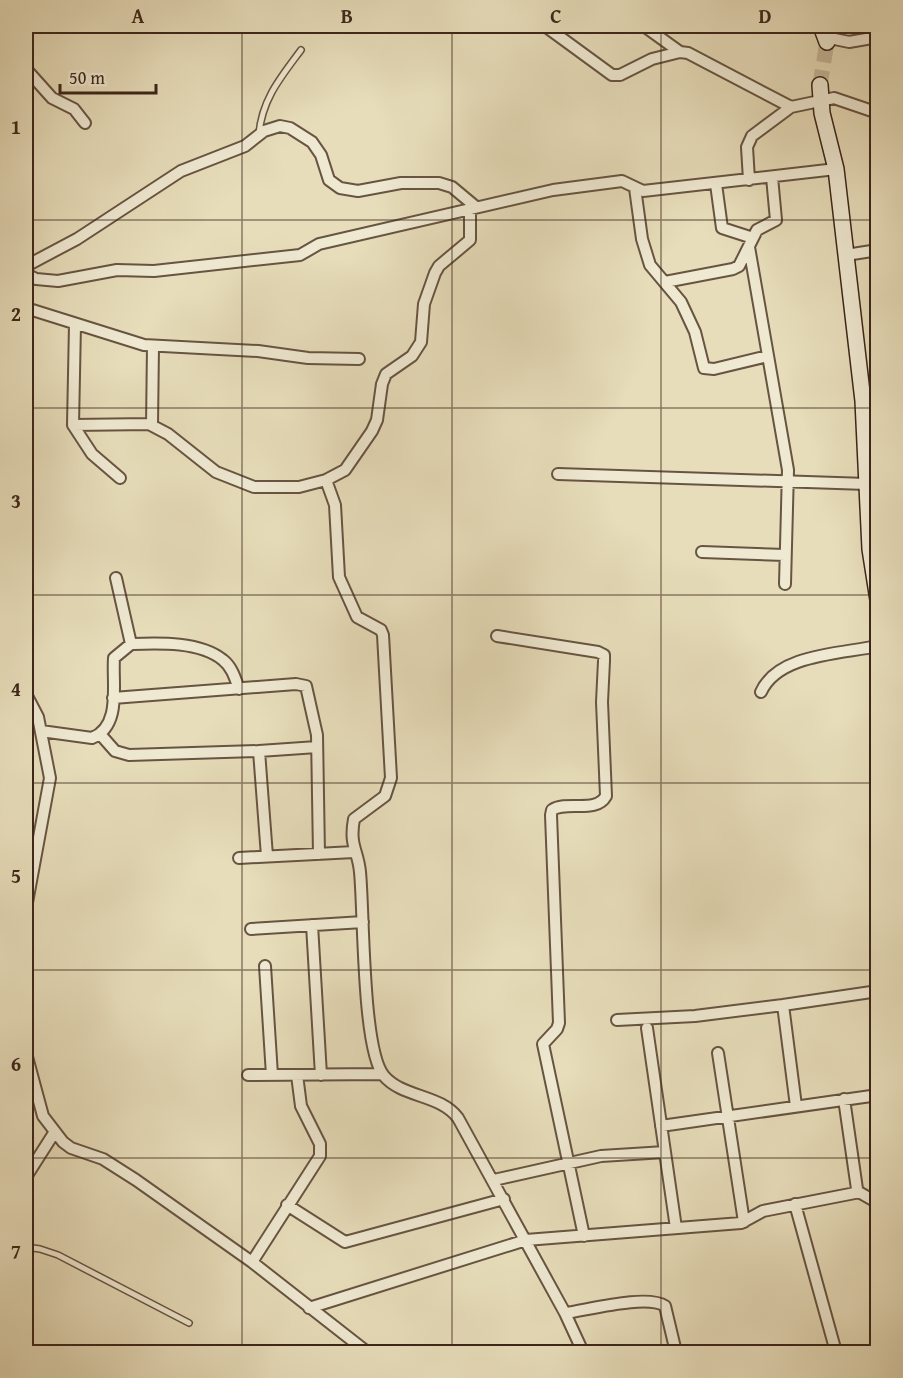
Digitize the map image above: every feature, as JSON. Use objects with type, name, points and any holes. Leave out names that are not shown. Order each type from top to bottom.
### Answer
[{"type":"street","points":[[545,26],[612,75],[620,75],[652,59],[680,52]]},
{"type":"street","points":[[644,26],[680,52],[698,58],[791,106]]},
{"type":"street","points":[[824,35],[840,42],[878,37]]},
{"type":"street","points":[[26,69],[52,98],[74,109],[85,123]]},
{"type":"street","points":[[820,92],[836,169],[846,255],[870,402],[872,445],[867,484],[878,600]]},
{"type":"street","points":[[748,180],[747,147],[752,136],[791,106],[820,92],[878,113]]},
{"type":"street","points":[[26,266],[77,239],[176,174],[245,146],[258,135],[280,126],[290,128],[305,136],[318,149],[329,180],[340,188],[358,191],[401,183],[439,183],[452,187],[473,207]]},
{"type":"street","points":[[26,274],[36,279],[58,281],[117,270],[154,271],[300,255],[319,244],[473,207],[601,183],[622,181],[643,191],[836,169]]},
{"type":"street","points":[[665,282],[736,268],[759,228],[776,220],[772,177]]},
{"type":"street","points":[[716,184],[722,228],[751,242]]},
{"type":"street","points":[[635,188],[646,253],[655,273],[681,302],[690,321],[704,368],[714,369],[768,356]]},
{"type":"street","points":[[73,425],[152,425],[168,434],[216,472],[254,488],[299,487],[326,480],[345,470],[377,420],[382,384],[386,374],[417,350],[423,334],[424,304],[435,273],[439,266],[470,240],[473,207]]},
{"type":"street","points":[[751,242],[788,479],[784,584]]},
{"type":"street","points":[[846,255],[878,250]]},
{"type":"street","points":[[26,308],[140,345],[359,359]]},
{"type":"street","points":[[75,324],[73,425],[92,454],[120,478]]},
{"type":"street","points":[[152,425],[153,346]]},
{"type":"street","points":[[558,474],[788,479],[867,484]]},
{"type":"street","points":[[326,480],[334,505],[339,577],[357,617],[381,630],[383,635],[391,778],[385,796],[363,810],[354,819],[352,843],[360,871],[370,1028],[382,1074],[392,1083],[454,1112],[504,1198],[565,1313],[583,1353]]},
{"type":"street","points":[[702,552],[785,555]]},
{"type":"street","points":[[116,578],[131,644]]},
{"type":"street","points":[[497,636],[598,652],[603,655],[604,661],[602,702],[606,796],[603,801],[593,805],[557,807],[552,810],[551,815],[559,1023],[557,1029],[543,1044],[570,1161],[584,1236]]},
{"type":"street","points":[[41,731],[85,739],[100,734],[111,718],[114,658],[131,644],[174,645],[213,654],[229,666],[239,689]]},
{"type":"street","points":[[761,692],[769,678],[791,663],[878,646]]},
{"type":"street","points":[[113,698],[297,684],[306,686],[310,694],[317,747],[319,854]]},
{"type":"street","points":[[26,694],[38,717],[50,770],[26,908]]},
{"type":"street","points":[[100,734],[115,751],[148,757],[317,747]]},
{"type":"street","points":[[259,751],[267,856]]},
{"type":"street","points":[[239,858],[354,852]]},
{"type":"street","points":[[251,929],[363,922]]},
{"type":"street","points":[[312,925],[321,1075]]},
{"type":"street","points":[[265,966],[272,1075]]},
{"type":"street","points":[[617,1020],[695,1016],[878,991]]},
{"type":"street","points":[[783,1005],[796,1106]]},
{"type":"street","points":[[647,1028],[676,1228]]},
{"type":"street","points":[[26,1053],[38,1103],[54,1133],[71,1148],[95,1155],[136,1180],[252,1262],[367,1353]]},
{"type":"street","points":[[718,1053],[744,1222]]},
{"type":"street","points":[[248,1075],[382,1074]]},
{"type":"street","points":[[252,1262],[320,1155],[320,1144],[301,1106],[297,1075]]},
{"type":"street","points":[[661,1126],[878,1095]]},
{"type":"street","points":[[844,1099],[857,1191]]},
{"type":"street","points":[[26,1177],[54,1133]]},
{"type":"street","points":[[494,1180],[570,1161],[608,1155],[665,1152]]},
{"type":"street","points":[[309,1308],[526,1240],[744,1222],[763,1211],[857,1191],[878,1203]]},
{"type":"street","points":[[287,1205],[345,1242],[504,1198]]},
{"type":"street","points":[[795,1204],[836,1353]]},
{"type":"street","points":[[565,1313],[639,1302],[661,1303],[668,1313],[675,1353]]},
{"type":"lane","points":[[258,135],[261,113],[270,91],[301,50]]},
{"type":"lane","points":[[26,1247],[58,1255],[189,1323]]},
{"type":"tunnel","points":[[820,85],[827,42]]}]
